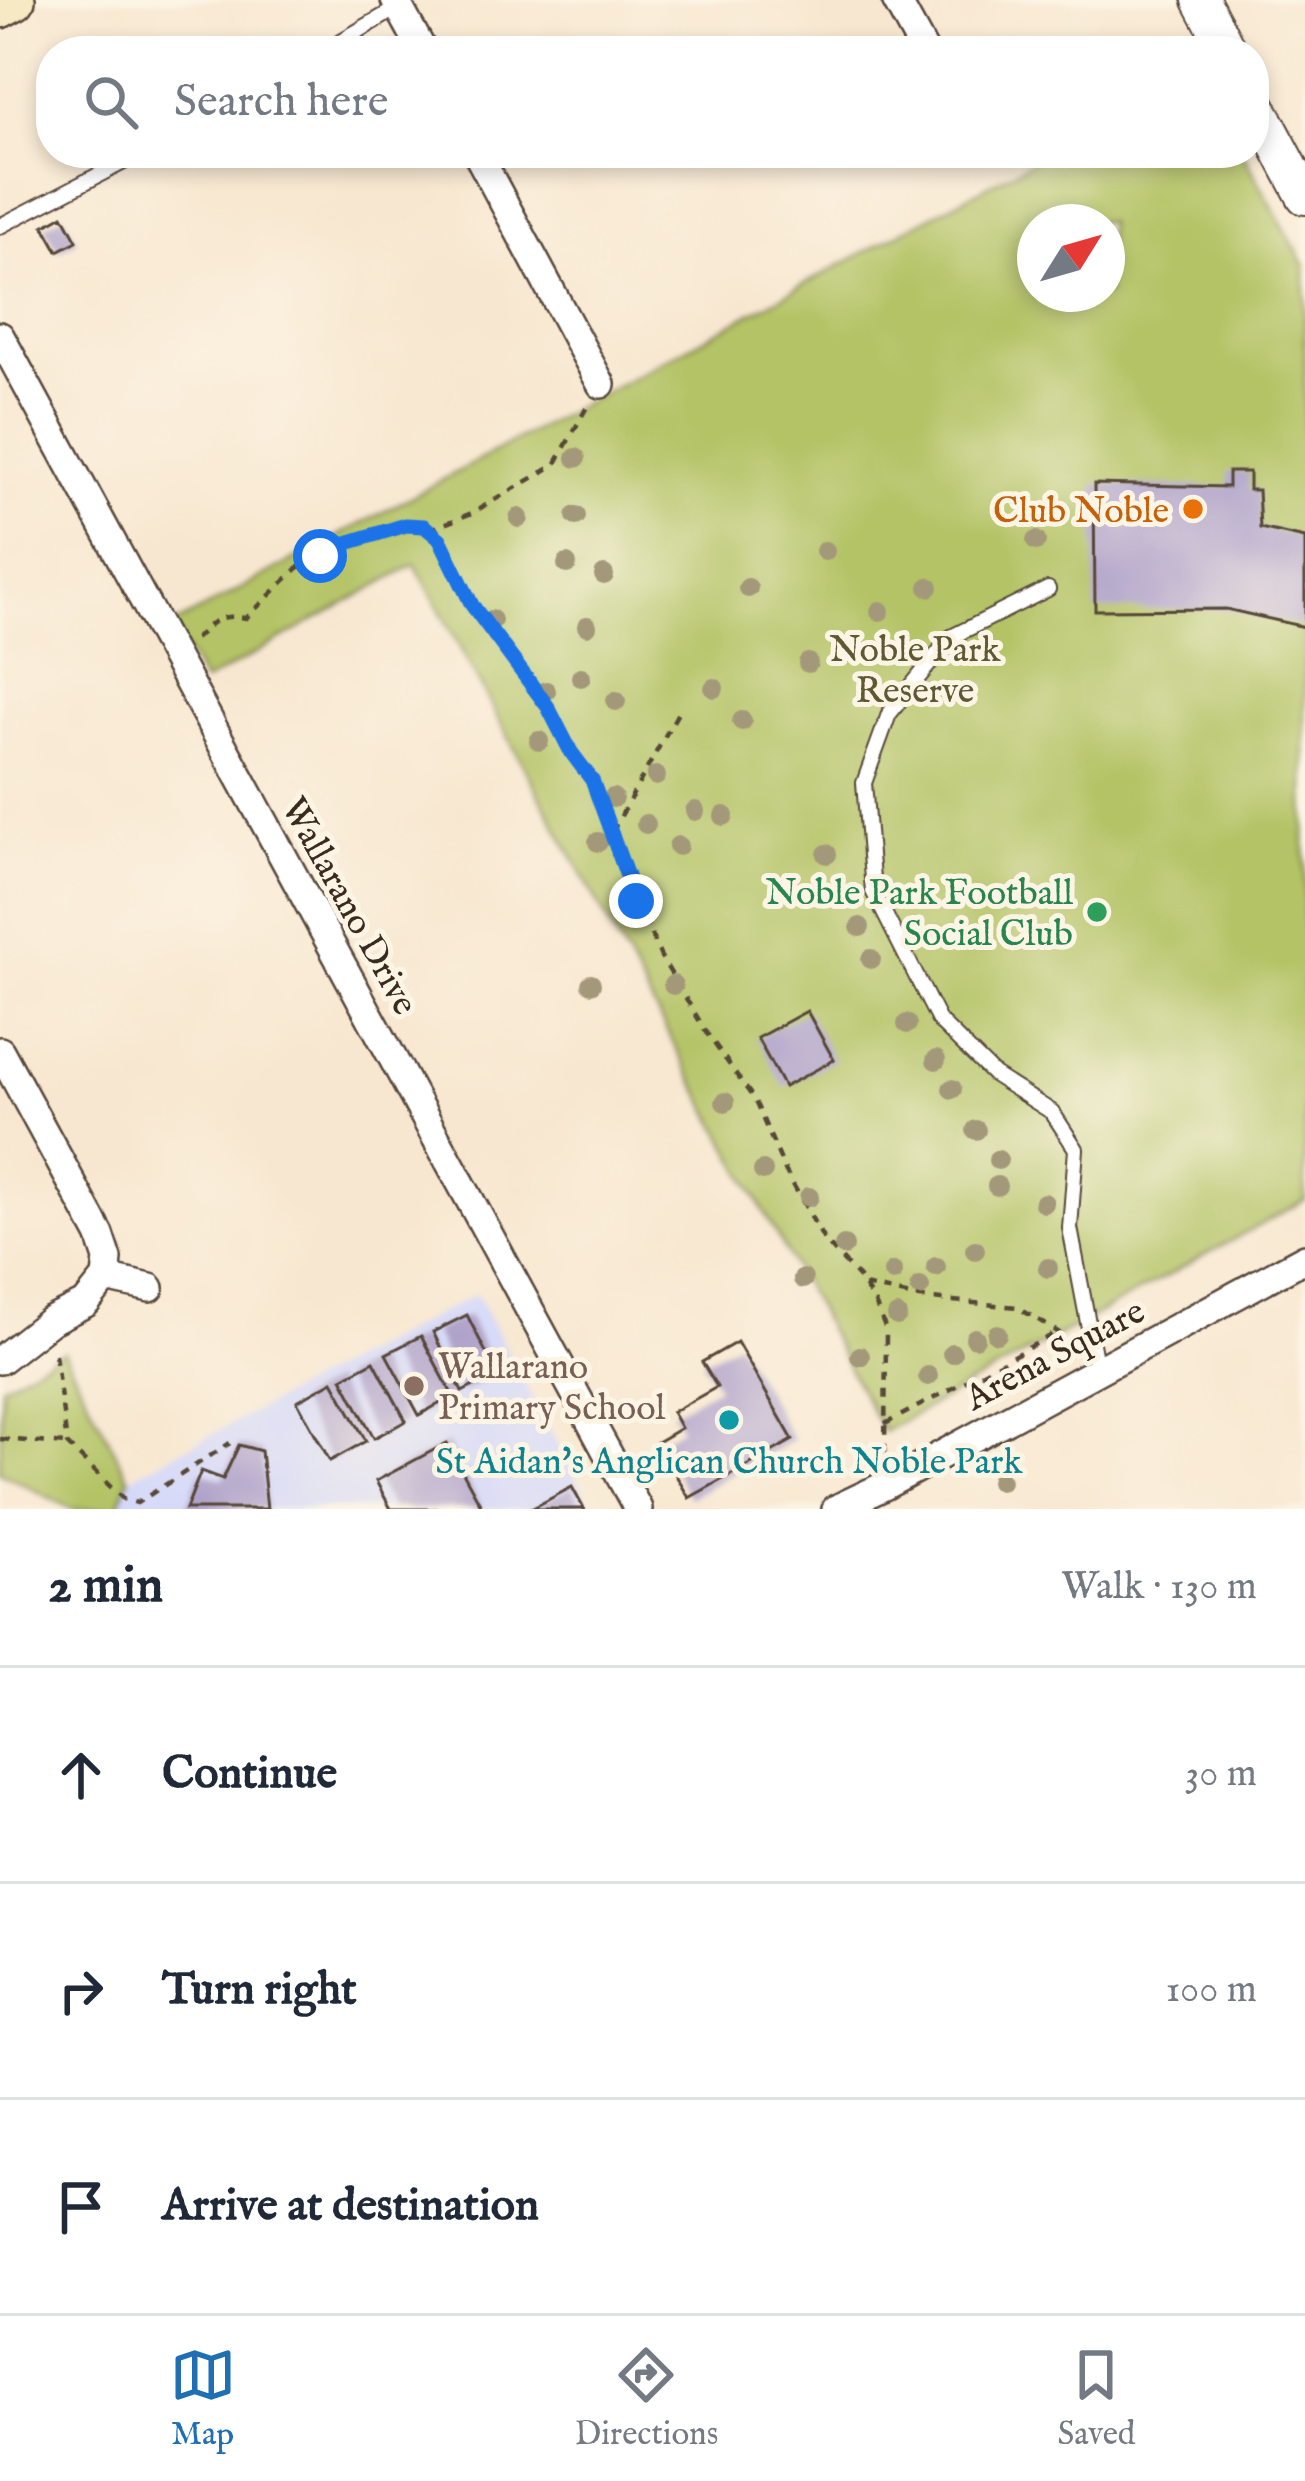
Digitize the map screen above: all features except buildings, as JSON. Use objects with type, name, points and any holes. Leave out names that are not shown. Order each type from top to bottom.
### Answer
[{"type":"main road","points":[[0,8],[15,0]]},
{"type":"street","points":[[896,0],[916,36]]},
{"type":"street","points":[[1201,0],[1220,36]]},
{"type":"street","points":[[397,4],[415,36]]},
{"type":"street","points":[[1269,128],[1305,196]]},
{"type":"street","points":[[485,168],[602,384]]},
{"type":"street","name":"Wallarano Drive","points":[[0,337],[638,1509]]},
{"type":"street","points":[[0,1051],[100,1235],[108,1259],[106,1278],[86,1303],[50,1321],[0,1360]]},
{"type":"street","name":"Arena Square","points":[[836,1509],[1305,1258]]},
{"type":"street","points":[[106,1278],[150,1288]]},
{"type":"lane","points":[[347,36],[397,4]]},
{"type":"lane","points":[[0,226],[112,168]]},
{"type":"lane","points":[[1048,589],[951,637],[889,714],[864,783],[872,891],[939,1021],[994,1075],[1052,1112],[1076,1149],[1070,1228],[1097,1370]]},
{"type":"path","points":[[429,530],[472,513],[555,464],[602,384]]},
{"type":"path","points":[[174,660],[211,622],[224,615],[246,618],[298,568],[347,543],[406,525],[424,526],[440,539],[472,605],[548,707],[592,780],[661,957],[708,1036],[754,1099],[785,1170],[824,1240],[875,1304],[886,1330],[886,1485]]},
{"type":"path","points":[[612,832],[680,709]]},
{"type":"path","points":[[864,1286],[920,1298],[1017,1307],[1058,1332],[1097,1370]]},
{"type":"path","points":[[50,1321],[67,1444],[123,1499],[137,1503],[230,1443]]},
{"type":"path","points":[[885,1424],[1058,1332]]},
{"type":"path","points":[[0,1439],[67,1444]]},
{"type":"shaded area","name":"Wallarano Primary School","points":[[476,1294],[593,1509],[117,1509],[129,1478]]},
{"type":"green space","name":"Noble Park Reserve","points":[[1020,168],[1251,168],[1305,266],[1305,1200],[883,1432],[415,564],[203,683],[172,626]]},
{"type":"green space","points":[[63,1351],[129,1478],[117,1509],[72,1509],[0,1472],[2,1385]]},
{"type":"place","name":"Club Noble","points":[[1193,509]]},
{"type":"place","name":"Noble Park Football Social Club","points":[[1097,912]]},
{"type":"place","name":"Wallarano Primary School","points":[[414,1386]]},
{"type":"place","name":"St Aidan's Anglican Church Noble Park","points":[[729,1420]]},
{"type":"route","points":[[320,556],[406,525],[424,526],[440,539],[472,605],[548,707],[592,780],[636,901]]}]
